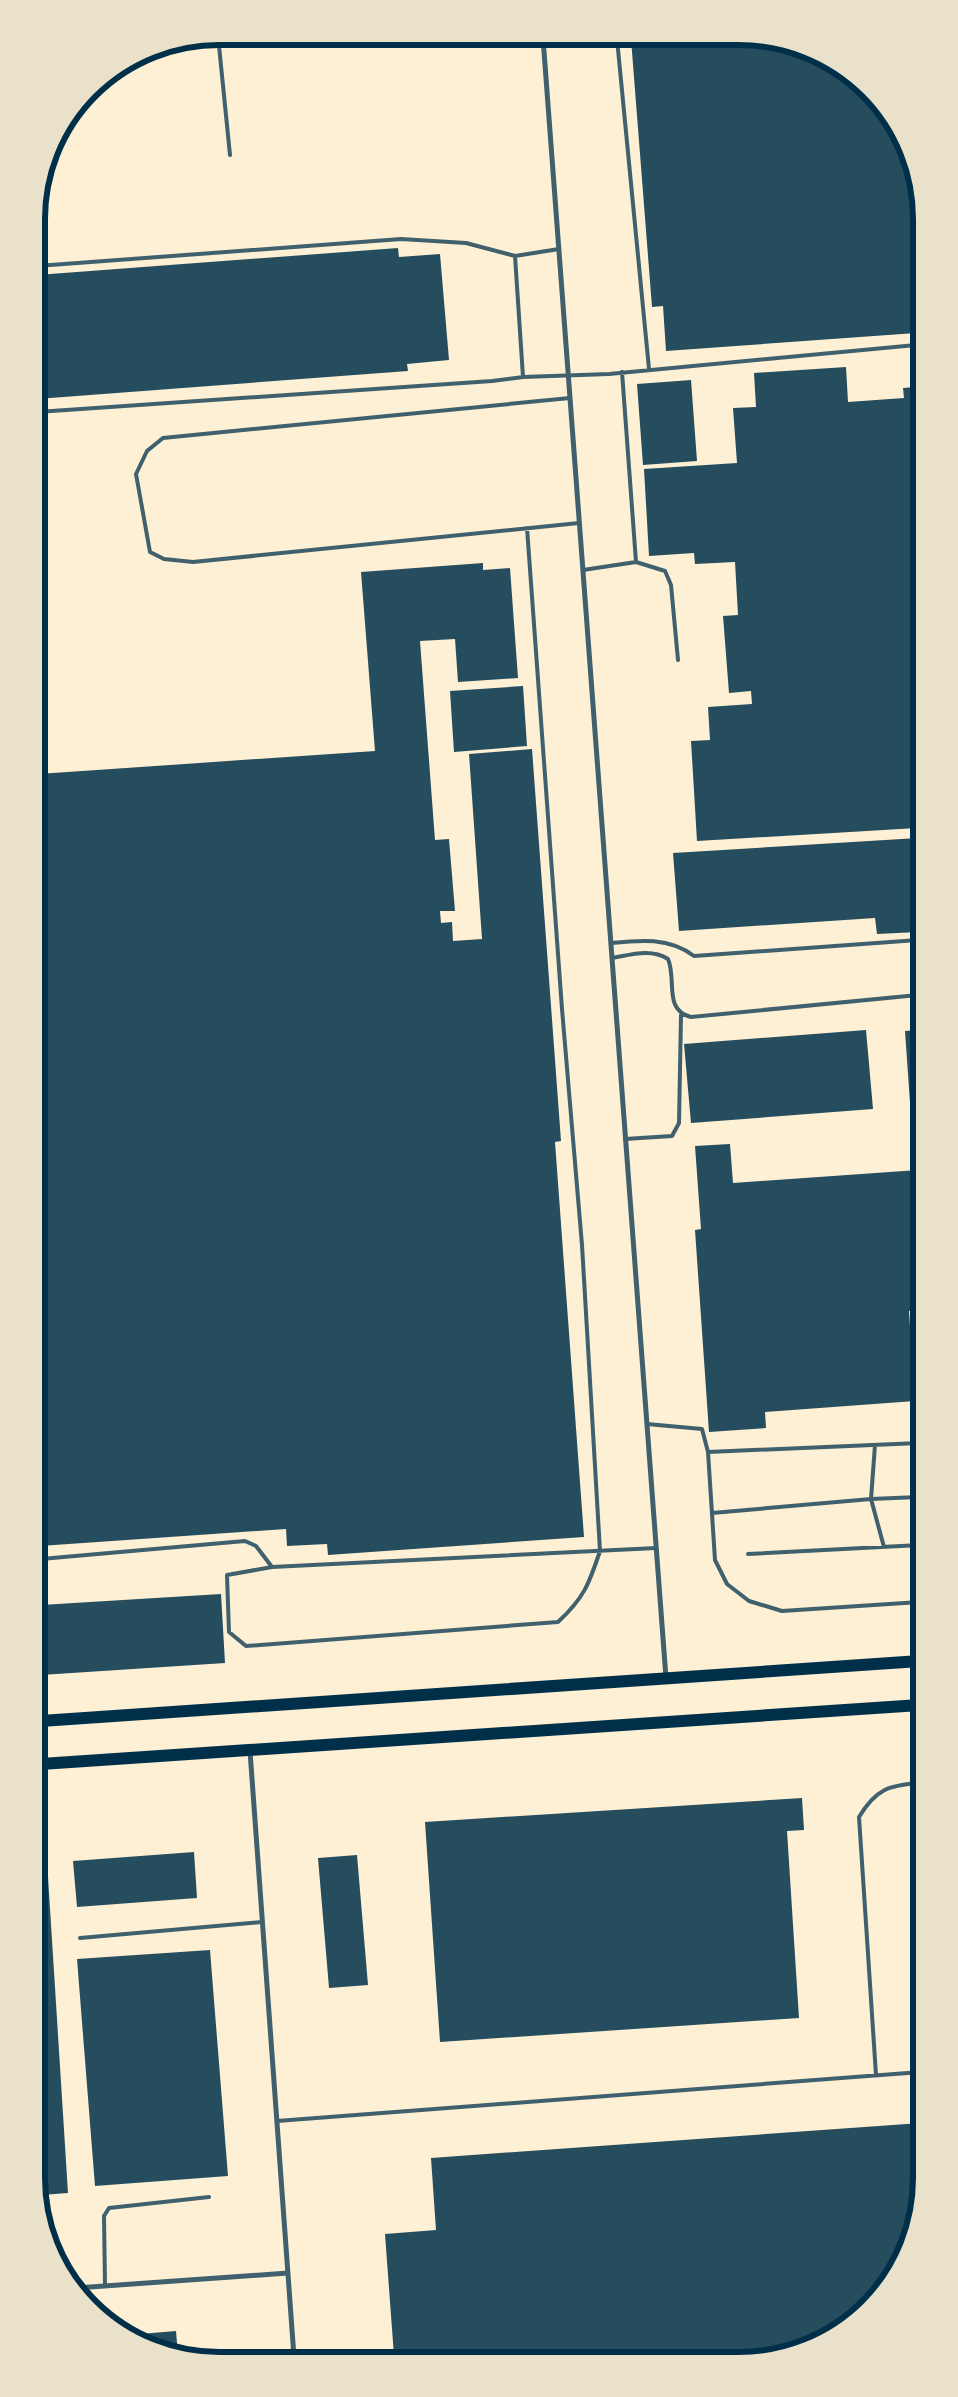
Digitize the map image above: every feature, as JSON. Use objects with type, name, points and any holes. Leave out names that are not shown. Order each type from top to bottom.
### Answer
[{"type":"main road","points":[[45,1721],[913,1661]]},
{"type":"main road","points":[[45,1764],[913,1705]]},
{"type":"street","points":[[544,45],[666,1678]]},
{"type":"street","points":[[250,1750],[294,2352]]},
{"type":"street","points":[[84,2287],[288,2272]]},
{"type":"lane","points":[[219,45],[230,155]]},
{"type":"lane","points":[[618,45],[649,369]]},
{"type":"lane","points":[[45,265],[401,239],[466,243],[515,256],[559,249]]},
{"type":"lane","points":[[515,256],[523,377]]},
{"type":"lane","points":[[45,411],[482,382],[523,377],[622,372],[913,345]]},
{"type":"lane","points":[[622,372],[636,562]]},
{"type":"lane","points":[[570,398],[163,438],[147,451],[136,474],[150,552],[164,558],[193,562],[579,523]]},
{"type":"lane","points":[[527,528],[562,1010],[582,1246],[600,1552],[590,1582],[577,1605],[558,1622],[246,1646],[229,1632],[226,1575],[272,1567],[600,1552],[656,1548]]},
{"type":"lane","points":[[583,570],[636,562],[665,571],[670,585],[678,660]]},
{"type":"lane","points":[[611,943],[645,939],[676,945],[694,956],[913,940]]},
{"type":"lane","points":[[612,958],[644,952],[668,959],[673,1004],[681,1015],[679,1123],[672,1136],[625,1139]]},
{"type":"lane","points":[[681,1015],[691,1017],[913,995]]},
{"type":"lane","points":[[647,1424],[702,1428],[708,1452],[715,1560],[727,1584],[749,1601],[782,1610],[913,1602]]},
{"type":"lane","points":[[708,1452],[913,1443]]},
{"type":"lane","points":[[875,1445],[871,1499],[884,1547]]},
{"type":"lane","points":[[712,1513],[871,1499],[913,1497]]},
{"type":"lane","points":[[45,1559],[245,1541],[256,1546],[272,1567]]},
{"type":"lane","points":[[748,1554],[913,1545]]},
{"type":"lane","points":[[876,2075],[859,1817],[867,1803],[882,1790],[898,1784],[913,1783]]},
{"type":"lane","points":[[80,1938],[262,1922]]},
{"type":"lane","points":[[277,2121],[913,2073]]},
{"type":"lane","points":[[105,2286],[104,2216],[109,2208],[209,2196]]},
{"type":"building","points":[[631,45],[739,45],[773,48],[806,58],[826,68],[862,96],[890,132],[900,152],[912,196],[913,333],[666,351],[663,306],[652,307]]},
{"type":"building","points":[[398,248],[399,257],[440,254],[449,360],[407,364],[408,371],[45,398],[45,274]]},
{"type":"building","points":[[846,367],[848,402],[904,398],[903,388],[913,387],[913,828],[697,841],[691,741],[710,740],[708,707],[752,704],[751,691],[729,693],[723,616],[738,615],[735,562],[695,564],[694,553],[649,556],[644,469],[737,463],[733,408],[756,407],[754,373]]},
{"type":"building","points":[[691,380],[697,461],[643,465],[637,384]]},
{"type":"building","points":[[483,563],[483,570],[510,568],[518,678],[458,682],[455,639],[420,641],[435,840],[449,839],[455,911],[440,911],[441,923],[452,922],[453,941],[482,939],[469,754],[532,749],[561,1141],[555,1142],[584,1537],[328,1555],[327,1544],[287,1546],[286,1529],[45,1546],[45,774],[375,751],[361,572]]},
{"type":"building","points":[[523,686],[527,746],[454,752],[450,691]]},
{"type":"building","points":[[913,838],[913,932],[877,934],[875,918],[679,931],[673,853]]},
{"type":"building","points":[[866,1030],[873,1109],[691,1123],[684,1044]]},
{"type":"building","points":[[913,1030],[913,1103],[910,1103],[905,1031]]},
{"type":"building","points":[[730,1144],[733,1183],[913,1170],[913,1311],[909,1311],[913,1401],[765,1412],[766,1428],[709,1432],[695,1230],[701,1229],[695,1146]]},
{"type":"building","points":[[221,1594],[225,1663],[45,1675],[45,1605]]},
{"type":"building","points":[[802,1798],[804,1830],[787,1831],[799,2018],[440,2042],[425,1822]]},
{"type":"building","points":[[194,1852],[197,1898],[77,1907],[73,1861]]},
{"type":"building","points":[[357,1855],[368,1985],[329,1988],[318,1858]]},
{"type":"building","points":[[45,1861],[47,1861],[68,2193],[46,2195],[45,2178]]},
{"type":"building","points":[[210,1950],[228,2176],[95,2186],[77,1959]]},
{"type":"building","points":[[913,2124],[912,2201],[900,2245],[890,2265],[870,2293],[836,2323],[806,2339],[762,2351],[394,2352],[385,2234],[436,2230],[431,2158]]},
{"type":"building","points":[[176,2331],[177,2347],[163,2343],[142,2334]]}]
